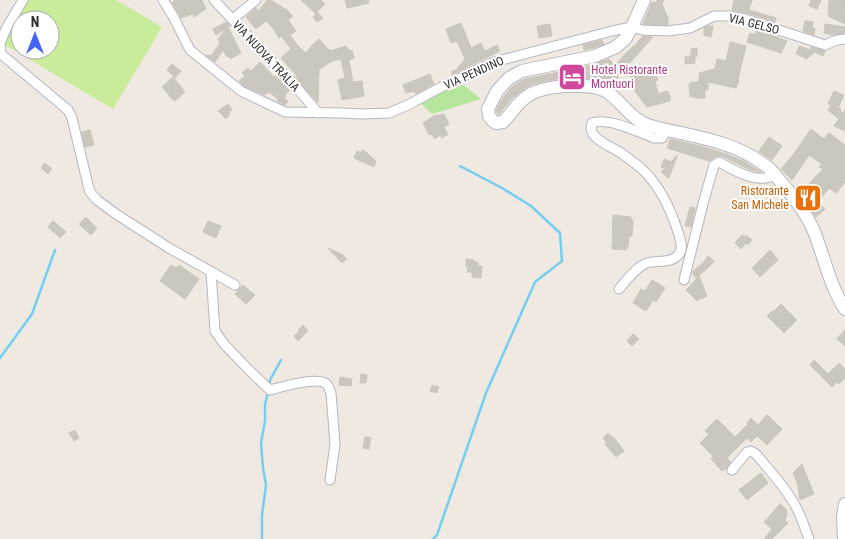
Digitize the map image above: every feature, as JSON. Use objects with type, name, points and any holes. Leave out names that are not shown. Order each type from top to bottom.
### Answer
[{"type":"main road","points":[[644,0],[626,38],[616,47],[595,56],[522,71],[508,78],[497,91],[488,109],[489,116],[493,121],[503,122],[520,102],[538,90],[590,87],[609,92],[636,120],[648,126],[707,138],[750,155],[769,168],[798,204],[812,227],[838,298],[845,310]]},
{"type":"main road","points":[[844,539],[843,517],[845,504]]},
{"type":"street","points":[[22,0],[6,27],[0,43],[1,54],[68,110],[72,118],[90,192],[97,200],[116,214],[169,248],[235,285]]},
{"type":"street","name":"VIA PENDINO","points":[[163,0],[190,50],[235,87],[285,112],[390,113],[494,62],[632,27]]},
{"type":"street","name":"VIA NUOVA TRALIA","points":[[214,0],[318,113]]},
{"type":"street","points":[[233,19],[256,0]]},
{"type":"street","name":"VIA GELSO","points":[[632,27],[642,30],[668,31],[690,28],[714,16],[729,16],[745,19],[825,45],[845,39]]},
{"type":"street","points":[[619,289],[639,267],[646,263],[672,260],[678,256],[681,251],[681,245],[675,222],[658,187],[643,170],[592,134],[590,128],[592,123],[607,121],[654,138],[662,138],[666,130]]},
{"type":"street","points":[[684,280],[714,165],[718,162],[747,176],[770,178],[775,175]]},
{"type":"street","points":[[211,272],[215,331],[224,344],[249,370],[270,390],[314,380],[324,382],[328,386],[335,444],[330,480]]},
{"type":"street","points":[[732,470],[747,452],[751,451],[756,454],[793,501],[809,539]]},
{"type":"green space","points":[[28,0],[116,0],[162,27],[113,109],[31,60],[60,60],[60,10],[22,10]]},
{"type":"green space","points":[[10,30],[10,48],[2,43]]},
{"type":"green space","points":[[455,78],[481,99],[432,114],[415,98]]},
{"type":"building","points":[[176,0],[202,0],[206,9],[194,17],[193,14],[181,18],[172,2]]},
{"type":"building","points":[[267,0],[271,0],[285,8],[293,16],[288,20],[296,31],[290,35],[306,53],[319,39],[330,51],[346,46],[350,51],[352,50],[354,58],[349,60],[353,82],[362,81],[364,96],[342,100],[338,80],[345,78],[341,59],[330,62],[319,70],[318,103],[281,58],[291,49],[281,36],[279,38],[266,21],[256,29],[246,17],[256,8],[258,12]]},
{"type":"building","points":[[301,0],[321,0],[325,4],[317,12],[323,18],[317,22],[313,17],[316,14]]},
{"type":"building","points":[[345,0],[368,0],[369,3],[347,8]]},
{"type":"building","points":[[657,0],[664,0],[662,4],[668,18],[668,25],[643,24],[652,2],[656,3]]},
{"type":"building","points":[[734,0],[752,0],[749,10],[776,18],[775,22],[732,10]]},
{"type":"building","points":[[811,0],[821,0],[817,9],[809,6]]},
{"type":"building","points":[[829,0],[845,0],[845,24],[828,16]]},
{"type":"building","points":[[805,21],[813,22],[812,28],[815,28],[814,35],[803,31]]},
{"type":"building","points":[[226,22],[230,26],[228,27],[241,53],[230,59],[223,50],[215,62],[206,55],[211,56],[220,43],[218,39],[226,29],[216,35],[213,29]]},
{"type":"building","points":[[461,23],[471,48],[481,43],[485,51],[497,45],[500,51],[452,75],[452,71],[456,70],[465,59],[457,41],[451,43],[446,29]]},
{"type":"building","points":[[550,24],[552,36],[539,38],[537,26]]},
{"type":"building","points":[[825,24],[845,27],[845,33],[832,35],[824,33]]},
{"type":"building","points":[[713,26],[711,37],[704,35],[704,28]]},
{"type":"building","points":[[757,29],[787,41],[781,53],[747,42],[750,33],[755,35]]},
{"type":"building","name":"Hotel Ristorante Montuori","points":[[643,36],[653,37],[618,76],[618,82],[613,81],[611,84],[611,78],[597,80],[582,78],[557,79],[533,84],[512,98],[499,114],[497,113],[496,110],[504,96],[514,85],[525,79],[588,66],[609,59],[615,65],[633,46],[635,47]]},
{"type":"building","points":[[602,40],[604,44],[584,50],[583,45]]},
{"type":"building","points":[[730,42],[746,46],[736,88],[708,82],[705,98],[690,97],[689,84],[691,82],[699,82],[699,73],[715,69],[717,59],[726,61]]},
{"type":"building","points":[[799,46],[810,50],[811,47],[825,51],[823,56],[815,52],[805,60],[806,58],[796,54]]},
{"type":"building","points":[[697,48],[695,63],[685,64],[685,57],[691,56],[691,49]]},
{"type":"building","points":[[260,62],[290,90],[285,95],[284,99],[288,101],[285,105],[277,101],[278,99],[269,92],[265,95],[244,86],[239,81],[245,76],[242,73],[248,68],[251,71]]},
{"type":"building","points":[[172,64],[181,71],[175,78],[167,70]]},
{"type":"building","points":[[640,68],[641,74],[655,72],[658,80],[655,81],[658,94],[667,91],[670,95],[670,101],[647,107],[635,91],[629,71]]},
{"type":"building","points":[[430,74],[434,84],[416,94],[414,91],[406,93],[403,85]]},
{"type":"building","points":[[173,77],[185,92],[175,101],[162,87]]},
{"type":"building","points":[[834,91],[844,95],[838,108],[843,113],[845,110],[845,131],[834,126],[839,119],[828,110],[831,105],[828,104]]},
{"type":"building","points":[[228,104],[232,110],[226,119],[218,111]]},
{"type":"building","points":[[444,114],[449,124],[444,127],[448,134],[442,138],[440,135],[435,139],[432,134],[429,135],[423,123],[434,116]]},
{"type":"building","points":[[811,129],[824,139],[829,133],[845,145],[845,182],[836,193],[829,188],[818,202],[825,209],[816,217],[799,191],[804,189],[823,169],[819,167],[822,164],[809,155],[792,180],[781,169]]},
{"type":"building","points":[[90,130],[94,145],[85,147],[82,132]]},
{"type":"building","points":[[769,137],[782,146],[772,160],[759,151]]},
{"type":"building","points":[[670,139],[726,154],[743,161],[761,172],[748,169],[722,156],[716,156],[709,161],[667,148]]},
{"type":"building","points":[[362,150],[376,161],[374,167],[354,158],[357,151],[361,153]]},
{"type":"building","points":[[677,155],[669,178],[661,172],[665,169],[661,167],[664,159],[671,162]]},
{"type":"building","points":[[45,163],[52,169],[48,174],[41,168]]},
{"type":"building","points":[[690,207],[695,208],[691,227],[685,226]]},
{"type":"building","points":[[613,215],[631,217],[633,220],[632,236],[629,236],[626,250],[612,249]]},
{"type":"building","points":[[86,217],[97,228],[91,235],[79,224]]},
{"type":"building","points":[[53,221],[66,232],[60,238],[48,227]]},
{"type":"building","points":[[208,221],[221,226],[216,238],[203,232]]},
{"type":"building","points":[[742,235],[745,237],[746,235],[752,240],[741,249],[735,243]]},
{"type":"building","points":[[328,248],[343,255],[347,259],[342,263]]},
{"type":"building","points":[[770,250],[778,260],[760,277],[752,268]]},
{"type":"building","points":[[708,256],[714,261],[696,278],[692,272]]},
{"type":"building","points":[[466,259],[474,260],[474,262],[478,262],[478,266],[482,266],[481,278],[472,277],[472,272],[467,272]]},
{"type":"building","points":[[171,265],[177,268],[179,265],[199,279],[185,299],[160,281]]},
{"type":"building","points":[[699,276],[707,296],[697,301],[686,290]]},
{"type":"building","points":[[652,280],[665,288],[656,302],[653,300],[646,311],[633,303],[641,289],[645,291]]},
{"type":"building","points":[[243,285],[255,295],[246,304],[235,294]]},
{"type":"building","points":[[781,304],[797,320],[784,333],[767,316]]},
{"type":"building","points":[[303,325],[308,331],[298,341],[294,336]]},
{"type":"building","points":[[845,330],[845,346],[837,339]]},
{"type":"building","points":[[633,334],[639,339],[632,346],[627,341]]},
{"type":"building","points":[[814,360],[828,374],[839,363],[845,369],[845,378],[839,384],[837,382],[832,387],[810,365]]},
{"type":"building","points":[[361,374],[367,375],[366,383],[360,383]]},
{"type":"building","points":[[340,377],[352,379],[351,386],[339,385]]},
{"type":"building","points":[[432,385],[439,387],[437,393],[430,391]]},
{"type":"building","points":[[767,415],[782,429],[767,445],[757,436],[751,442],[747,438],[727,458],[731,462],[722,471],[711,459],[713,456],[700,443],[709,434],[705,431],[717,419],[735,437],[748,424],[751,418],[758,425]]},
{"type":"building","points":[[75,430],[79,438],[74,441],[69,433]]},
{"type":"building","points":[[608,433],[624,451],[616,457],[605,444],[607,443],[603,438]]},
{"type":"building","points":[[365,437],[371,438],[369,449],[363,448]]},
{"type":"building","points":[[802,464],[814,494],[800,500],[797,482],[793,473]]},
{"type":"building","points":[[761,473],[768,483],[747,500],[739,490]]},
{"type":"building","points":[[780,504],[786,509],[787,515],[785,520],[788,523],[772,539],[764,539],[772,529],[764,522]]},
{"type":"waterway","points":[[433,539],[437,535],[486,393],[535,282],[562,261],[560,233],[531,206],[460,166]]},
{"type":"waterway","points":[[0,358],[32,314],[55,250]]},
{"type":"waterway","points":[[269,387],[270,380],[281,360]]},
{"type":"waterway","points":[[262,539],[262,515],[266,485],[261,443],[268,392]]},
{"type":"place","name":"Hotel Ristorante Montuori","points":[[572,77]]},
{"type":"place","name":"Ristorante San Michele","points":[[808,198]]}]
